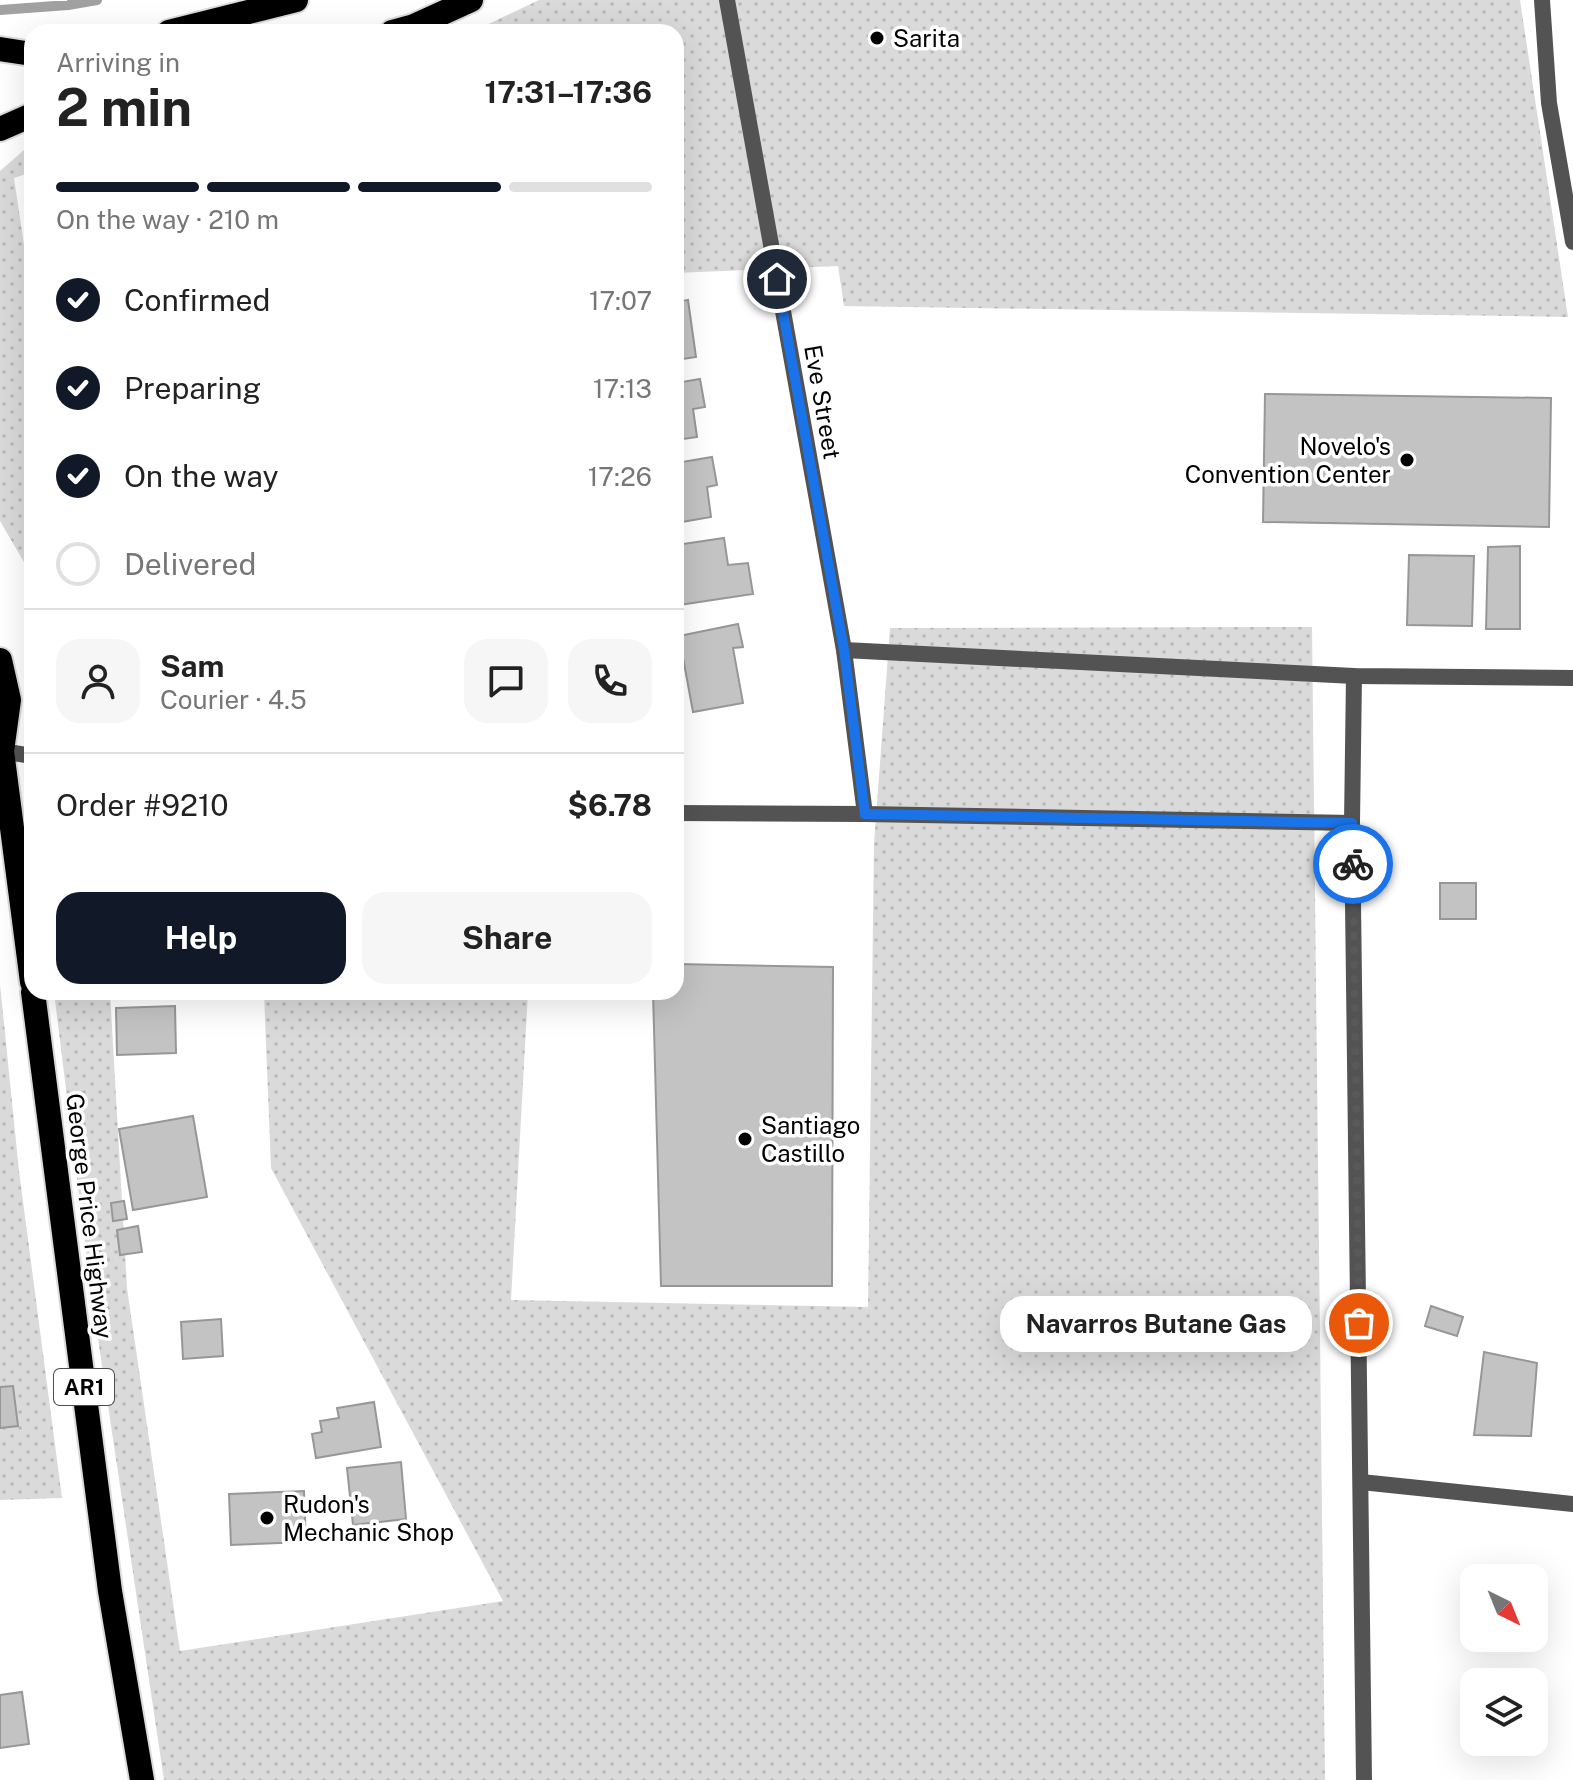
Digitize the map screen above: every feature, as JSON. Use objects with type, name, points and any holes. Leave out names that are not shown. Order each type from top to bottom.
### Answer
[{"type":"highway","points":[[201,24],[296,0]]},
{"type":"highway","points":[[418,24],[471,0]]},
{"type":"highway","points":[[0,49],[24,53]]},
{"type":"highway","points":[[0,129],[24,118]]},
{"type":"highway","points":[[0,660],[9,700],[1,750],[24,922]]},
{"type":"highway","name":"George Price Highway","points":[[34,1000],[110,1591],[142,1780]]},
{"type":"street","name":"Eve Street","points":[[727,0],[844,650],[865,814]]},
{"type":"street","points":[[1542,0],[1549,103],[1573,242]]},
{"type":"street","points":[[844,650],[1354,676],[1573,678]]},
{"type":"street","points":[[1354,676],[1352,823],[1364,1780]]},
{"type":"street","points":[[1,750],[24,754]]},
{"type":"street","points":[[684,813],[1352,823]]},
{"type":"street","points":[[1361,1482],[1573,1504]]},
{"type":"shaded area","points":[[539,0],[1520,0],[1568,317],[844,306],[838,266],[684,273],[684,24],[489,24]]},
{"type":"shaded area","points":[[24,150],[24,175],[14,178],[24,245],[24,562],[0,521],[0,171]]},
{"type":"shaded area","points":[[1312,627],[1325,1780],[164,1780],[91,1292],[55,1000],[110,1000],[127,1288],[180,1651],[503,1601],[271,1168],[264,1000],[528,1000],[511,1300],[868,1307],[874,844],[890,628]]},
{"type":"shaded area","points":[[0,984],[19,1171],[62,1498],[0,1500]]},
{"type":"building","points":[[688,300],[696,357],[684,359],[684,301]]},
{"type":"building","points":[[700,379],[705,407],[693,409],[697,437],[684,439],[684,382]]},
{"type":"building","name":"Novelo's Convention Center","points":[[1265,394],[1551,398],[1549,527],[1263,522]]},
{"type":"building","points":[[712,457],[717,485],[707,487],[711,517],[684,522],[684,462]]},
{"type":"building","points":[[724,538],[728,565],[748,563],[753,594],[684,604],[684,544]]},
{"type":"building","points":[[1520,546],[1520,629],[1486,629],[1488,547]]},
{"type":"building","points":[[1409,555],[1474,556],[1472,626],[1407,625]]},
{"type":"building","points":[[738,624],[743,647],[733,648],[743,703],[693,712],[684,663],[684,635]]},
{"type":"building","points":[[1440,883],[1476,883],[1476,919],[1440,919]]},
{"type":"building","name":"Santiago Castillo","points":[[684,964],[833,967],[832,1286],[661,1286],[653,1000],[684,1000]]},
{"type":"building","points":[[175,1006],[176,1053],[117,1055],[116,1008]]},
{"type":"building","points":[[193,1116],[207,1197],[133,1210],[119,1129]]},
{"type":"building","points":[[124,1201],[127,1219],[113,1221],[111,1203]]},
{"type":"building","points":[[138,1226],[142,1252],[120,1255],[117,1230]]},
{"type":"building","points":[[1431,1306],[1463,1317],[1457,1336],[1425,1326]]},
{"type":"building","points":[[221,1319],[223,1356],[183,1359],[181,1322]]},
{"type":"building","points":[[1484,1352],[1537,1363],[1531,1436],[1474,1435]]},
{"type":"building","points":[[13,1386],[18,1426],[0,1428],[0,1387]]},
{"type":"building","points":[[374,1402],[381,1447],[316,1458],[312,1434],[322,1432],[320,1421],[339,1418],[337,1408]]},
{"type":"building","points":[[401,1462],[406,1519],[353,1525],[347,1468]]},
{"type":"building","name":"Rudon's Mechanic Shop","points":[[304,1491],[306,1542],[231,1545],[229,1494]]},
{"type":"building","points":[[22,1692],[29,1744],[0,1748],[0,1695]]},
{"type":"waterway","points":[[0,10],[97,0]]},
{"type":"way so far","points":[[1353,864],[1359,1323]]},
{"type":"place","name":"Sarita","points":[[877,38]]},
{"type":"place","name":"Novelo's Convention Center","points":[[1407,460]]},
{"type":"place","name":"Santiago Castillo","points":[[745,1139]]},
{"type":"place","name":"Navarros Butane Gas","points":[[1359,1323]]},
{"type":"place","name":"Rudon's Mechanic Shop","points":[[267,1518]]},
{"type":"route","points":[[777,279],[844,650],[865,814],[1352,823],[1353,864]]}]
